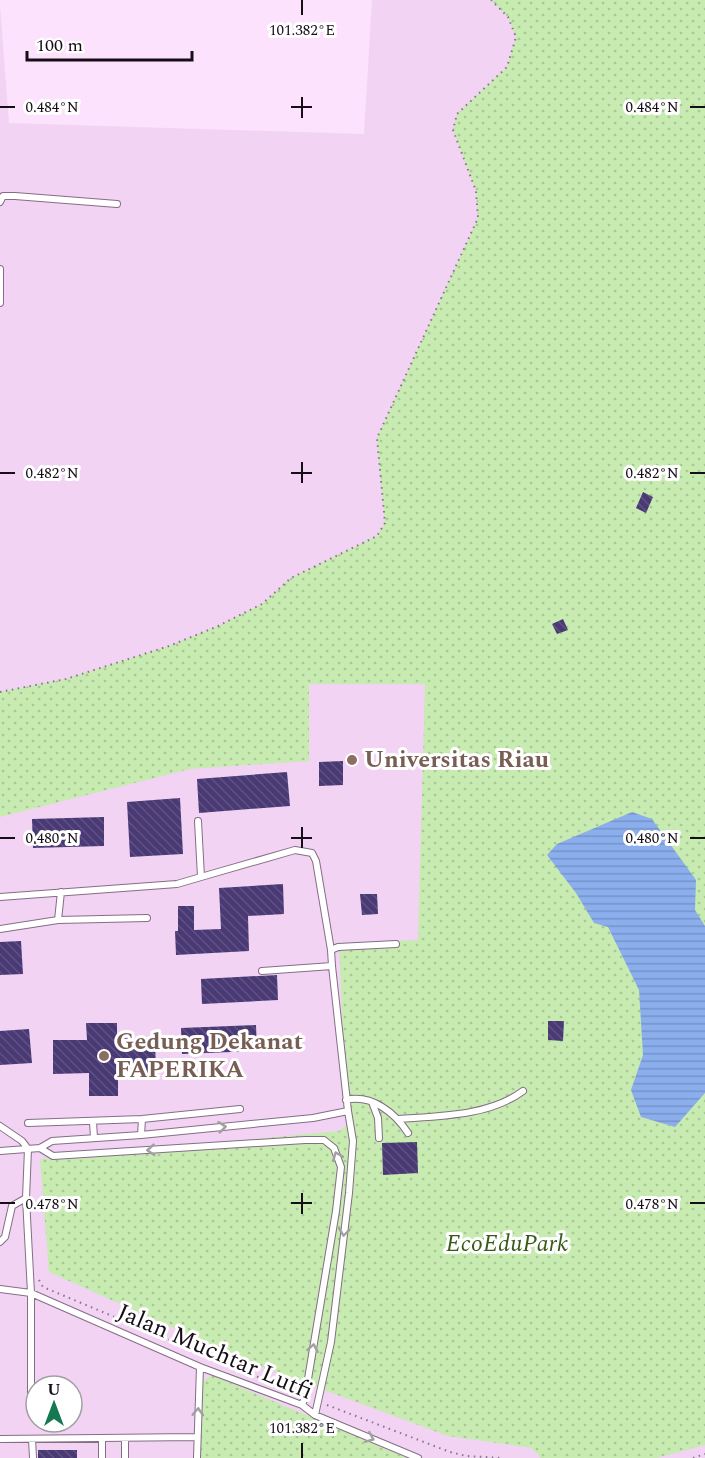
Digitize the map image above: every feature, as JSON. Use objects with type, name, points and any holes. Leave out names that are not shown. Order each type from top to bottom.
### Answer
[{"type":"lane","points":[[0,202],[3,196],[15,195],[117,204]]},
{"type":"lane","points":[[0,269],[0,303]]},
{"type":"lane","points":[[198,821],[201,877]]},
{"type":"lane","points":[[0,897],[177,884],[295,849],[312,853],[316,861],[331,950],[346,1100],[353,1141],[331,1342],[315,1415]]},
{"type":"lane","points":[[58,920],[61,892]]},
{"type":"lane","points":[[0,929],[58,920],[147,918]]},
{"type":"lane","points":[[331,950],[344,946],[396,944]]},
{"type":"lane","points":[[262,971],[332,966]]},
{"type":"lane","points":[[399,1119],[450,1115],[495,1106],[511,1100],[523,1091]]},
{"type":"lane","points":[[346,1100],[356,1098],[384,1108],[399,1119],[408,1133]]},
{"type":"lane","points":[[372,1102],[378,1118],[379,1138]]},
{"type":"lane","points":[[28,1123],[142,1119],[240,1109]]},
{"type":"lane","points":[[0,1151],[40,1148],[52,1141],[141,1136],[313,1118],[348,1111]]},
{"type":"lane","points":[[141,1136],[142,1119]]},
{"type":"lane","points":[[93,1122],[94,1138]]},
{"type":"lane","points":[[0,1126],[22,1141],[28,1149],[26,1198],[31,1293],[31,1374]]},
{"type":"lane","points":[[40,1148],[53,1156],[305,1140],[324,1140],[334,1148],[341,1167],[336,1211],[302,1405]]},
{"type":"lane","points":[[0,1242],[5,1237],[12,1206],[26,1198]]},
{"type":"lane","name":"Jalan Muchtar Lutfi","points":[[0,1289],[31,1293],[200,1367],[302,1405],[315,1415],[418,1458]]},
{"type":"lane","points":[[197,1458],[200,1367]]},
{"type":"lane","points":[[0,1440],[197,1437]]},
{"type":"lane","points":[[32,1439],[33,1458]]},
{"type":"lane","points":[[125,1439],[125,1458]]},
{"type":"lane","points":[[102,1440],[102,1458]]},
{"type":"path","points":[[0,692],[66,679],[170,646],[262,604],[291,578],[377,536],[385,523],[377,438],[478,218],[476,191],[453,130],[457,114],[507,67],[516,37],[508,17],[491,0]]},
{"type":"path","points":[[35,1274],[44,1287],[305,1397]]},
{"type":"path","points":[[317,1402],[450,1452],[466,1456],[501,1458]]},
{"type":"path","points":[[693,1458],[705,1455]]},
{"type":"shaded area","name":"Universitas Riau","points":[[372,0],[705,0],[705,1458],[0,1458],[0,5],[9,123],[364,134]]},
{"type":"green space","name":"EcoEduPark","points":[[491,0],[705,0],[705,1445],[656,1458],[541,1458],[532,1448],[448,1436],[254,1364],[49,1272],[40,1159],[339,1131],[347,1125],[339,943],[418,940],[425,684],[309,684],[309,761],[190,769],[0,817],[0,692],[66,679],[169,646],[216,627],[262,604],[291,578],[377,536],[385,523],[377,438],[478,218],[476,191],[453,130],[457,114],[507,67],[516,37],[508,17]]},
{"type":"green space","points":[[212,1375],[407,1458],[198,1458],[200,1383]]},
{"type":"water","points":[[632,812],[652,819],[696,880],[695,910],[705,926],[705,1093],[675,1127],[641,1117],[631,1090],[643,1055],[639,990],[608,927],[594,923],[576,893],[547,855],[557,844]]},
{"type":"building","points":[[643,492],[653,497],[646,513],[636,508]]},
{"type":"building","points":[[563,619],[568,630],[557,634],[552,624]]},
{"type":"building","points":[[343,761],[343,785],[319,786],[319,762]]},
{"type":"building","points":[[287,772],[290,806],[199,813],[197,779]]},
{"type":"building","points":[[180,798],[183,854],[130,857],[127,802]]},
{"type":"building","points":[[104,817],[104,846],[33,848],[32,819]]},
{"type":"building","points":[[283,884],[284,914],[248,916],[249,951],[176,955],[175,931],[178,931],[178,906],[194,906],[194,930],[221,929],[219,888]]},
{"type":"building","points":[[360,894],[377,894],[378,914],[362,915]]},
{"type":"building","points":[[21,941],[23,974],[0,975],[0,942]]},
{"type":"building","points":[[277,975],[278,1000],[202,1004],[201,979]]},
{"type":"building","points":[[548,1021],[564,1021],[563,1041],[548,1040]]},
{"type":"building","name":"Gedung Dekanat FAPERIKA","points":[[86,1023],[117,1023],[117,1038],[155,1038],[156,1073],[118,1073],[118,1096],[89,1096],[89,1073],[53,1074],[53,1040],[87,1040]]},
{"type":"building","points":[[256,1025],[257,1051],[182,1054],[181,1028]]},
{"type":"building","points":[[29,1029],[32,1063],[0,1065],[0,1031]]},
{"type":"building","points":[[417,1142],[418,1173],[383,1175],[382,1143]]},
{"type":"building","points":[[38,1450],[77,1450],[77,1458],[38,1458]]},
{"type":"place","name":"Universitas Riau","points":[[352,760]]},
{"type":"place","name":"Gedung Dekanat FAPERIKA","points":[[104,1056]]}]
